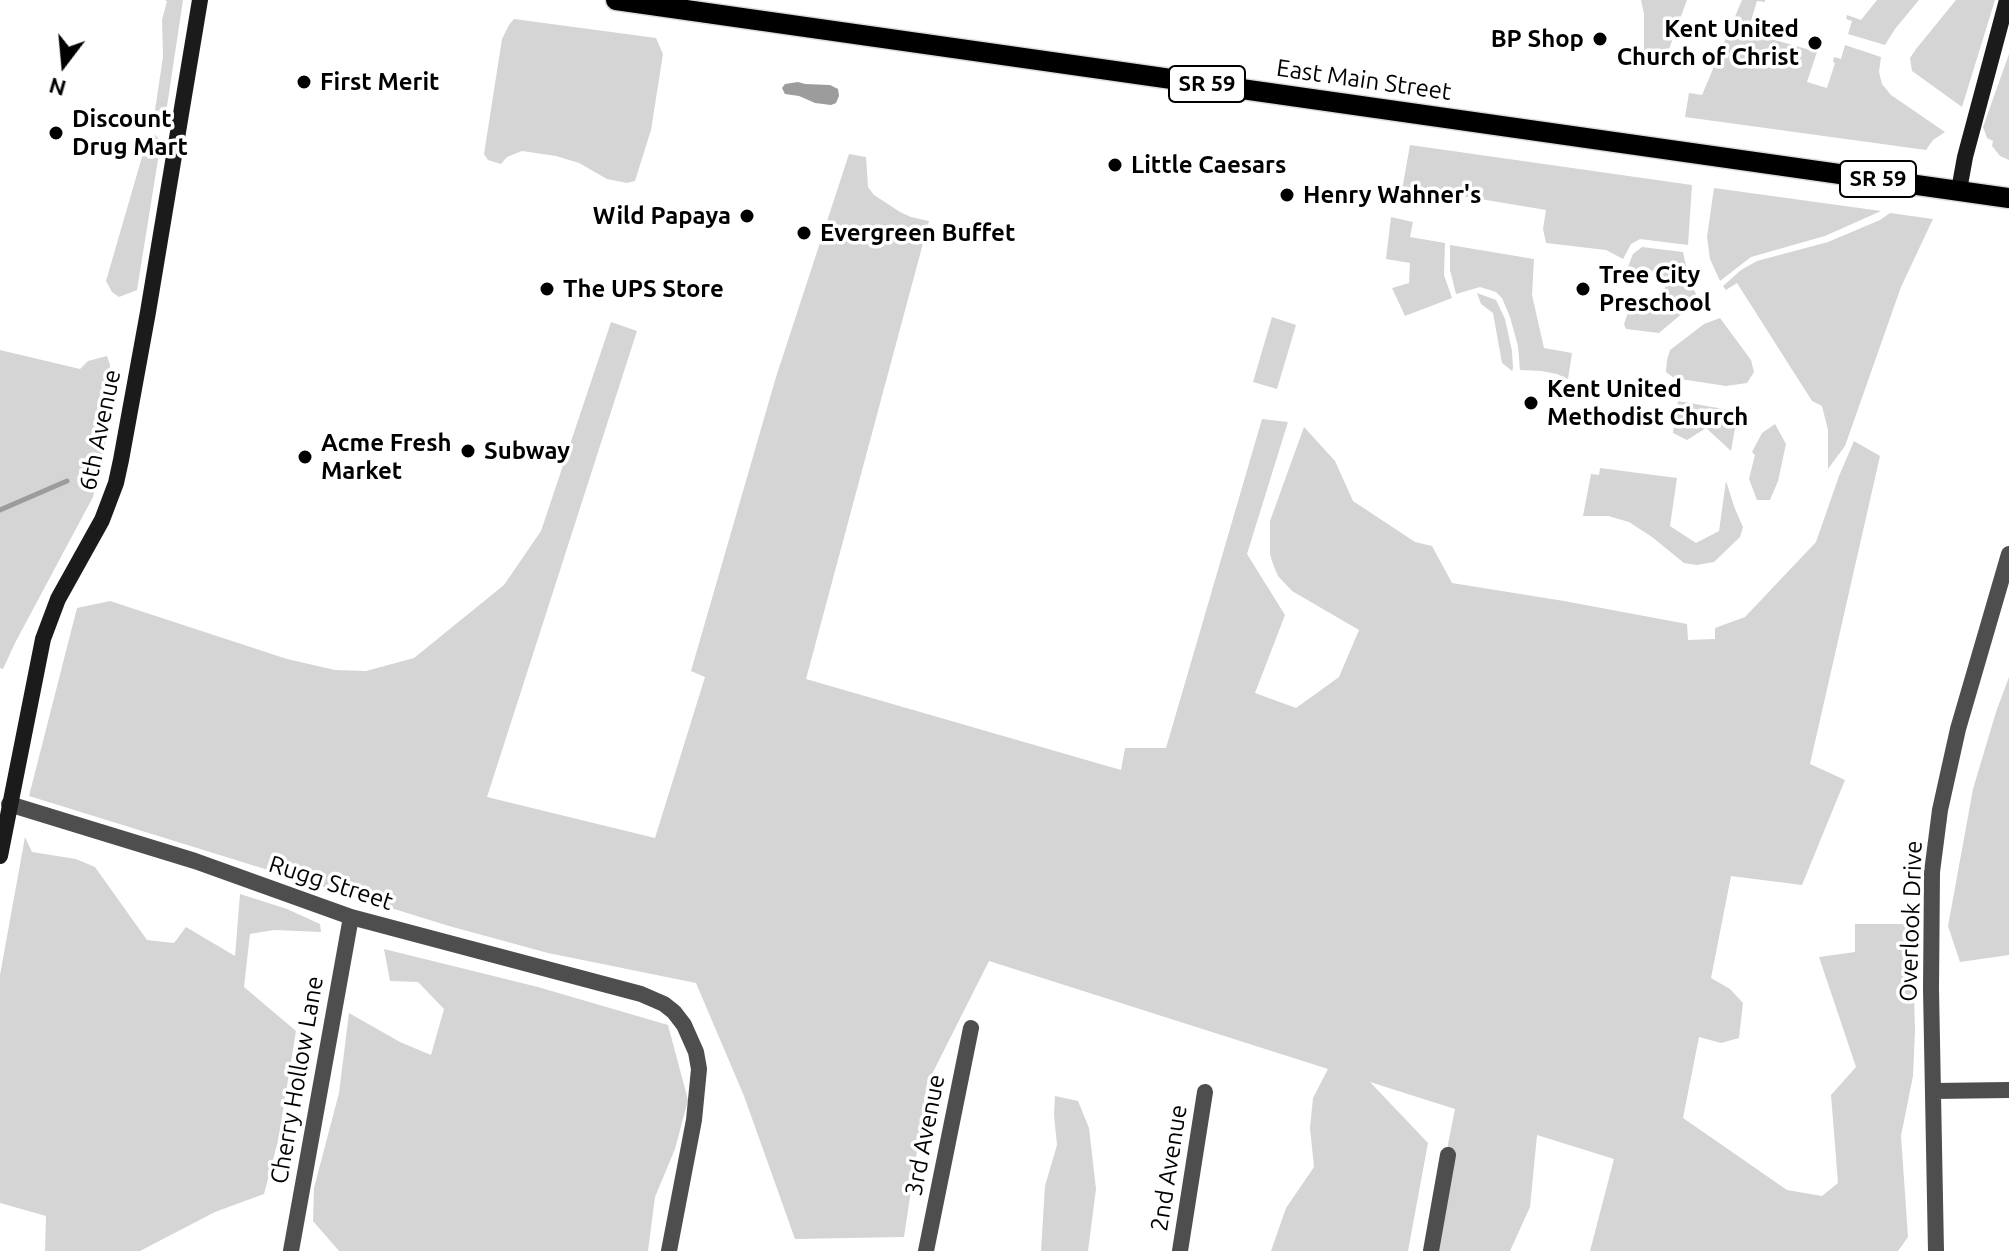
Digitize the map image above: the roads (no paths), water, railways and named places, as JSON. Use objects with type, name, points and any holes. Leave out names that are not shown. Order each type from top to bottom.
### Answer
[{"type":"main road","name":"East Main Street","points":[[616,0],[2009,198]]},
{"type":"street","name":"6th Avenue","points":[[0,856],[46,629],[58,599],[102,520],[116,483],[151,297],[200,0]]},
{"type":"street","points":[[1959,190],[2007,0]]},
{"type":"street","name":"Overlook Drive","points":[[1936,1251],[1932,872],[1938,825],[1958,729],[2009,554]]},
{"type":"street","name":"Rugg Street","points":[[9,804],[195,861],[351,917],[641,994],[664,1004],[674,1012],[692,1041],[699,1069],[694,1120],[669,1251]]},
{"type":"street","name":"Cherry Hollow Lane","points":[[291,1251],[351,917]]},
{"type":"street","name":"3rd Avenue","points":[[926,1251],[971,1028]]},
{"type":"street","points":[[1934,1091],[2009,1090]]},
{"type":"street","name":"2nd Avenue","points":[[1180,1251],[1205,1092]]},
{"type":"street","points":[[1431,1251],[1448,1155]]},
{"type":"waterway","points":[[0,510],[67,481]]},
{"type":"place","name":"BP Shop","points":[[1600,39]]},
{"type":"place","name":"Kent United Church of Christ","points":[[1815,43]]},
{"type":"place","name":"First Merit","points":[[304,82]]},
{"type":"place","name":"Discount Drug Mart","points":[[56,133]]},
{"type":"place","name":"Little Caesars","points":[[1115,165]]},
{"type":"place","name":"Henry Wahner's","points":[[1287,195]]},
{"type":"place","name":"Wild Papaya","points":[[747,216]]},
{"type":"place","name":"Evergreen Buffet","points":[[804,233]]},
{"type":"place","name":"The UPS Store","points":[[547,289]]},
{"type":"place","name":"Tree City Preschool","points":[[1583,289]]},
{"type":"place","name":"Kent United Methodist Church","points":[[1531,403]]},
{"type":"place","name":"Subway","points":[[468,451]]},
{"type":"place","name":"Acme Fresh Market","points":[[305,457]]}]
